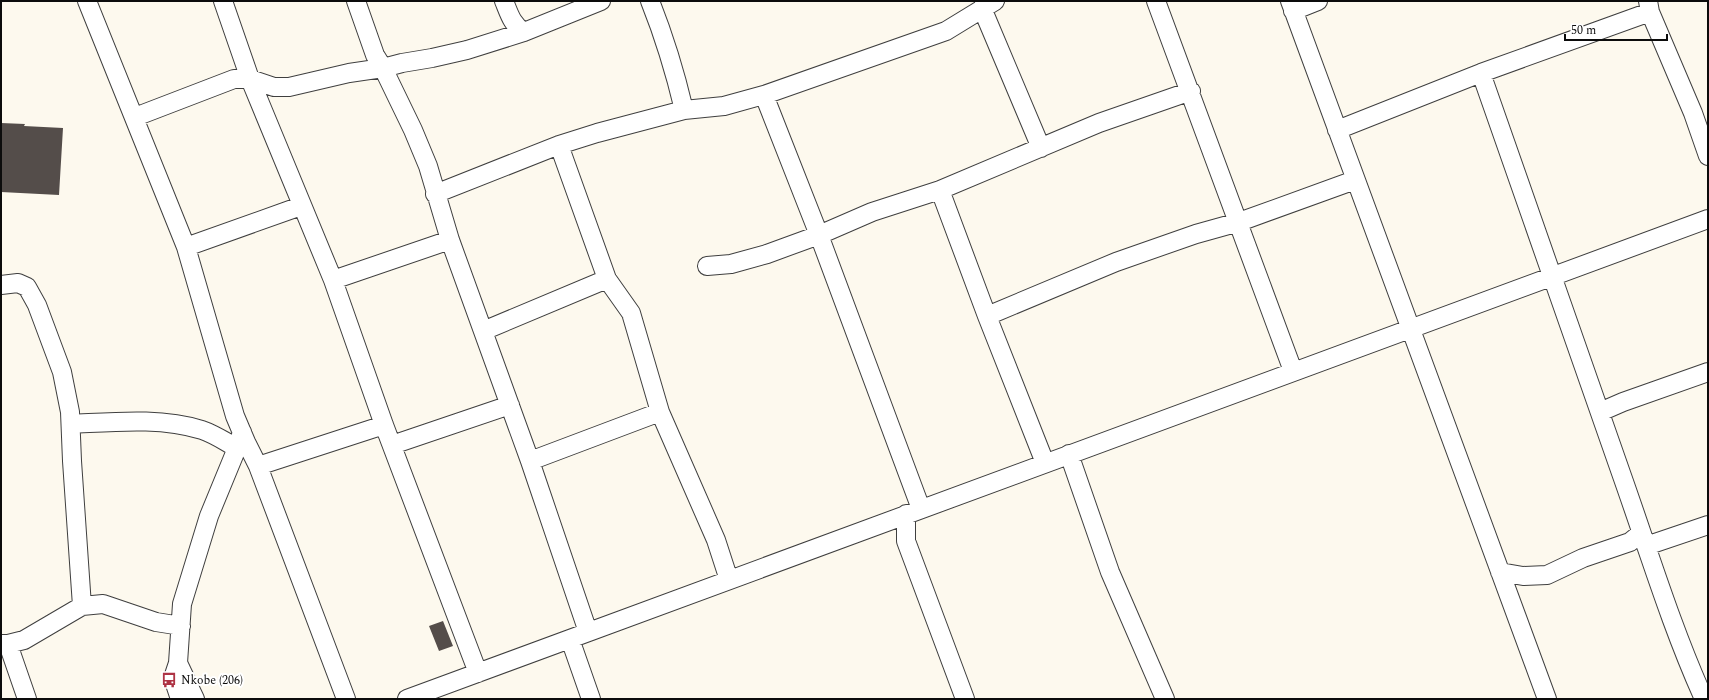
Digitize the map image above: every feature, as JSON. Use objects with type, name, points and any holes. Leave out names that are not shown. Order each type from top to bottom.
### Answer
[{"type":"street","points":[[87,1],[135,117],[186,248],[239,440],[258,466],[346,699]]},
{"type":"street","points":[[223,1],[250,79],[301,206],[333,280],[384,425],[478,672]]},
{"type":"street","points":[[356,1],[375,55],[383,68],[413,130],[428,166],[435,194],[450,240],[530,461],[588,632]]},
{"type":"street","points":[[504,1],[512,20],[518,28],[524,32]]},
{"type":"street","points":[[135,117],[234,79],[250,79],[274,87],[289,87],[349,73],[383,68],[467,50],[524,32],[602,1]]},
{"type":"street","points":[[650,1],[662,31],[684,110]]},
{"type":"street","points":[[1156,1],[1191,91],[1293,371]]},
{"type":"street","points":[[1318,1],[1291,6],[1546,699]]},
{"type":"street","points":[[1337,130],[1649,6],[1700,110],[1708,156]]},
{"type":"street","points":[[435,194],[559,146],[684,110],[724,106],[764,96],[946,31],[977,7],[1041,148]]},
{"type":"street","points":[[1481,73],[1644,540],[1703,690]]},
{"type":"street","points":[[707,266],[738,262],[767,254],[819,235],[872,212],[940,190],[1099,123],[1191,91]]},
{"type":"street","points":[[764,96],[819,235],[913,512],[906,541],[961,698]]},
{"type":"street","points":[[559,146],[607,279],[631,313],[660,412],[716,540],[729,580]]},
{"type":"street","points":[[987,316],[1116,262],[1196,234],[1239,222],[1355,180]]},
{"type":"street","points":[[940,190],[987,316],[1046,463]]},
{"type":"street","points":[[186,248],[301,206]]},
{"type":"street","points":[[407,699],[1708,218]]},
{"type":"street","points":[[333,280],[450,240]]},
{"type":"street","points":[[483,331],[607,279]]},
{"type":"street","points":[[1,285],[18,282],[27,287],[37,305],[62,372],[70,412],[82,606]]},
{"type":"street","points":[[1600,412],[1623,402],[1708,372]]},
{"type":"street","points":[[392,445],[510,405]]},
{"type":"street","points":[[530,461],[660,412]]},
{"type":"street","points":[[71,424],[128,421],[175,424],[239,440]]},
{"type":"street","points":[[258,466],[384,425]]},
{"type":"street","points":[[180,699],[173,678],[178,663],[182,604],[196,553],[239,440]]},
{"type":"street","points":[[1069,454],[1110,572],[1165,699]]},
{"type":"street","points":[[879,524],[906,541]]},
{"type":"street","points":[[1500,572],[1523,576],[1547,575],[1583,558],[1630,542],[1708,526]]},
{"type":"street","points":[[27,699],[4,644],[24,640],[82,606],[103,604],[156,622],[181,626]]},
{"type":"street","points":[[570,639],[592,699]]},
{"type":"street","points":[[178,663],[195,699]]},
{"type":"building","points":[[1,123],[63,128],[59,195],[1,192]]},
{"type":"building","points":[[443,621],[453,646],[439,651],[429,626]]},
{"type":"place","name":"Nkobe (206)","points":[[169,680]]}]
